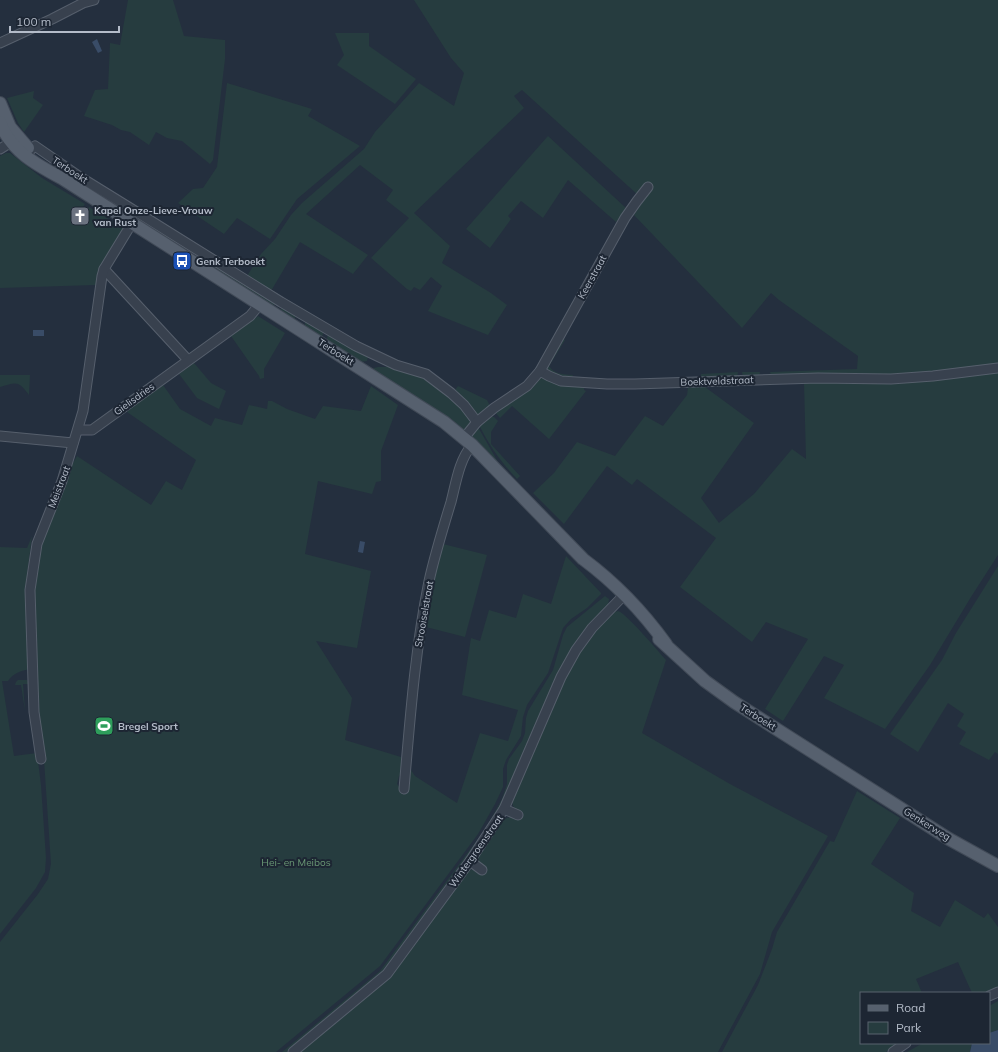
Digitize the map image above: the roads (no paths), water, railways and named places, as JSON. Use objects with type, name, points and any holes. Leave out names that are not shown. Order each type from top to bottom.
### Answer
[{"type":"main road","name":"Terboekt","points":[[0,102],[18,151],[27,153],[42,168],[63,179],[424,408],[468,442],[583,559],[596,578],[621,598],[650,632],[666,644],[705,681],[716,690],[857,780]]},
{"type":"main road","name":"Terboekt","points":[[0,122],[7,138],[14,140]]},
{"type":"main road","name":"Genkerweg","points":[[857,780],[949,839],[998,866]]},
{"type":"street","points":[[0,43],[83,3],[94,0]]},
{"type":"street","points":[[0,149],[14,140]]},
{"type":"street","name":"Terboekt","points":[[27,153],[35,146],[38,150],[116,200],[281,302],[356,346],[396,365],[426,374],[464,405],[477,422]]},
{"type":"street","name":"Keerstraat","points":[[540,371],[625,218],[636,201],[648,187]]},
{"type":"street","name":"Meistraat","points":[[40,759],[34,712],[30,597],[37,544],[62,480],[83,411],[104,269],[132,223]]},
{"type":"street","points":[[104,269],[113,276],[188,360]]},
{"type":"street","name":"Gielisdries","points":[[78,430],[92,430],[250,316],[260,304]]},
{"type":"street","name":"Boektveldstraat","points":[[540,371],[561,381],[635,384],[818,378],[891,379],[946,375],[998,368]]},
{"type":"street","points":[[468,442],[477,422],[494,408],[527,386],[540,371]]},
{"type":"street","points":[[0,436],[73,443]]},
{"type":"street","name":"Strooiselstraat","points":[[404,789],[411,700],[429,581],[437,547],[468,442]]},
{"type":"street","name":"Wintergroenstraat","points":[[293,1052],[387,974],[470,862],[504,809],[560,677],[580,644],[592,628],[621,598]]},
{"type":"street","points":[[504,809],[518,815]]},
{"type":"street","points":[[470,862],[482,870]]},
{"type":"street","points":[[893,1052],[905,1044]]},
{"type":"water","points":[[97,39],[102,51],[98,53],[92,42]]},
{"type":"water","points":[[33,330],[44,330],[44,336],[33,336]]},
{"type":"water","points":[[360,541],[365,542],[363,553],[358,552]]},
{"type":"water","points":[[998,1030],[998,1052],[970,1052],[972,1044],[990,1044],[990,1033]]},
{"type":"place","name":"Kapel Onze-Lieve-Vrouw van Rust","points":[[80,216]]},
{"type":"place","name":"Genk Terboekt","points":[[182,261]]},
{"type":"place","name":"Bregel Sport","points":[[104,726]]},
{"type":"park label","name":"Hei- en Meibos","points":[[296,862]]}]
